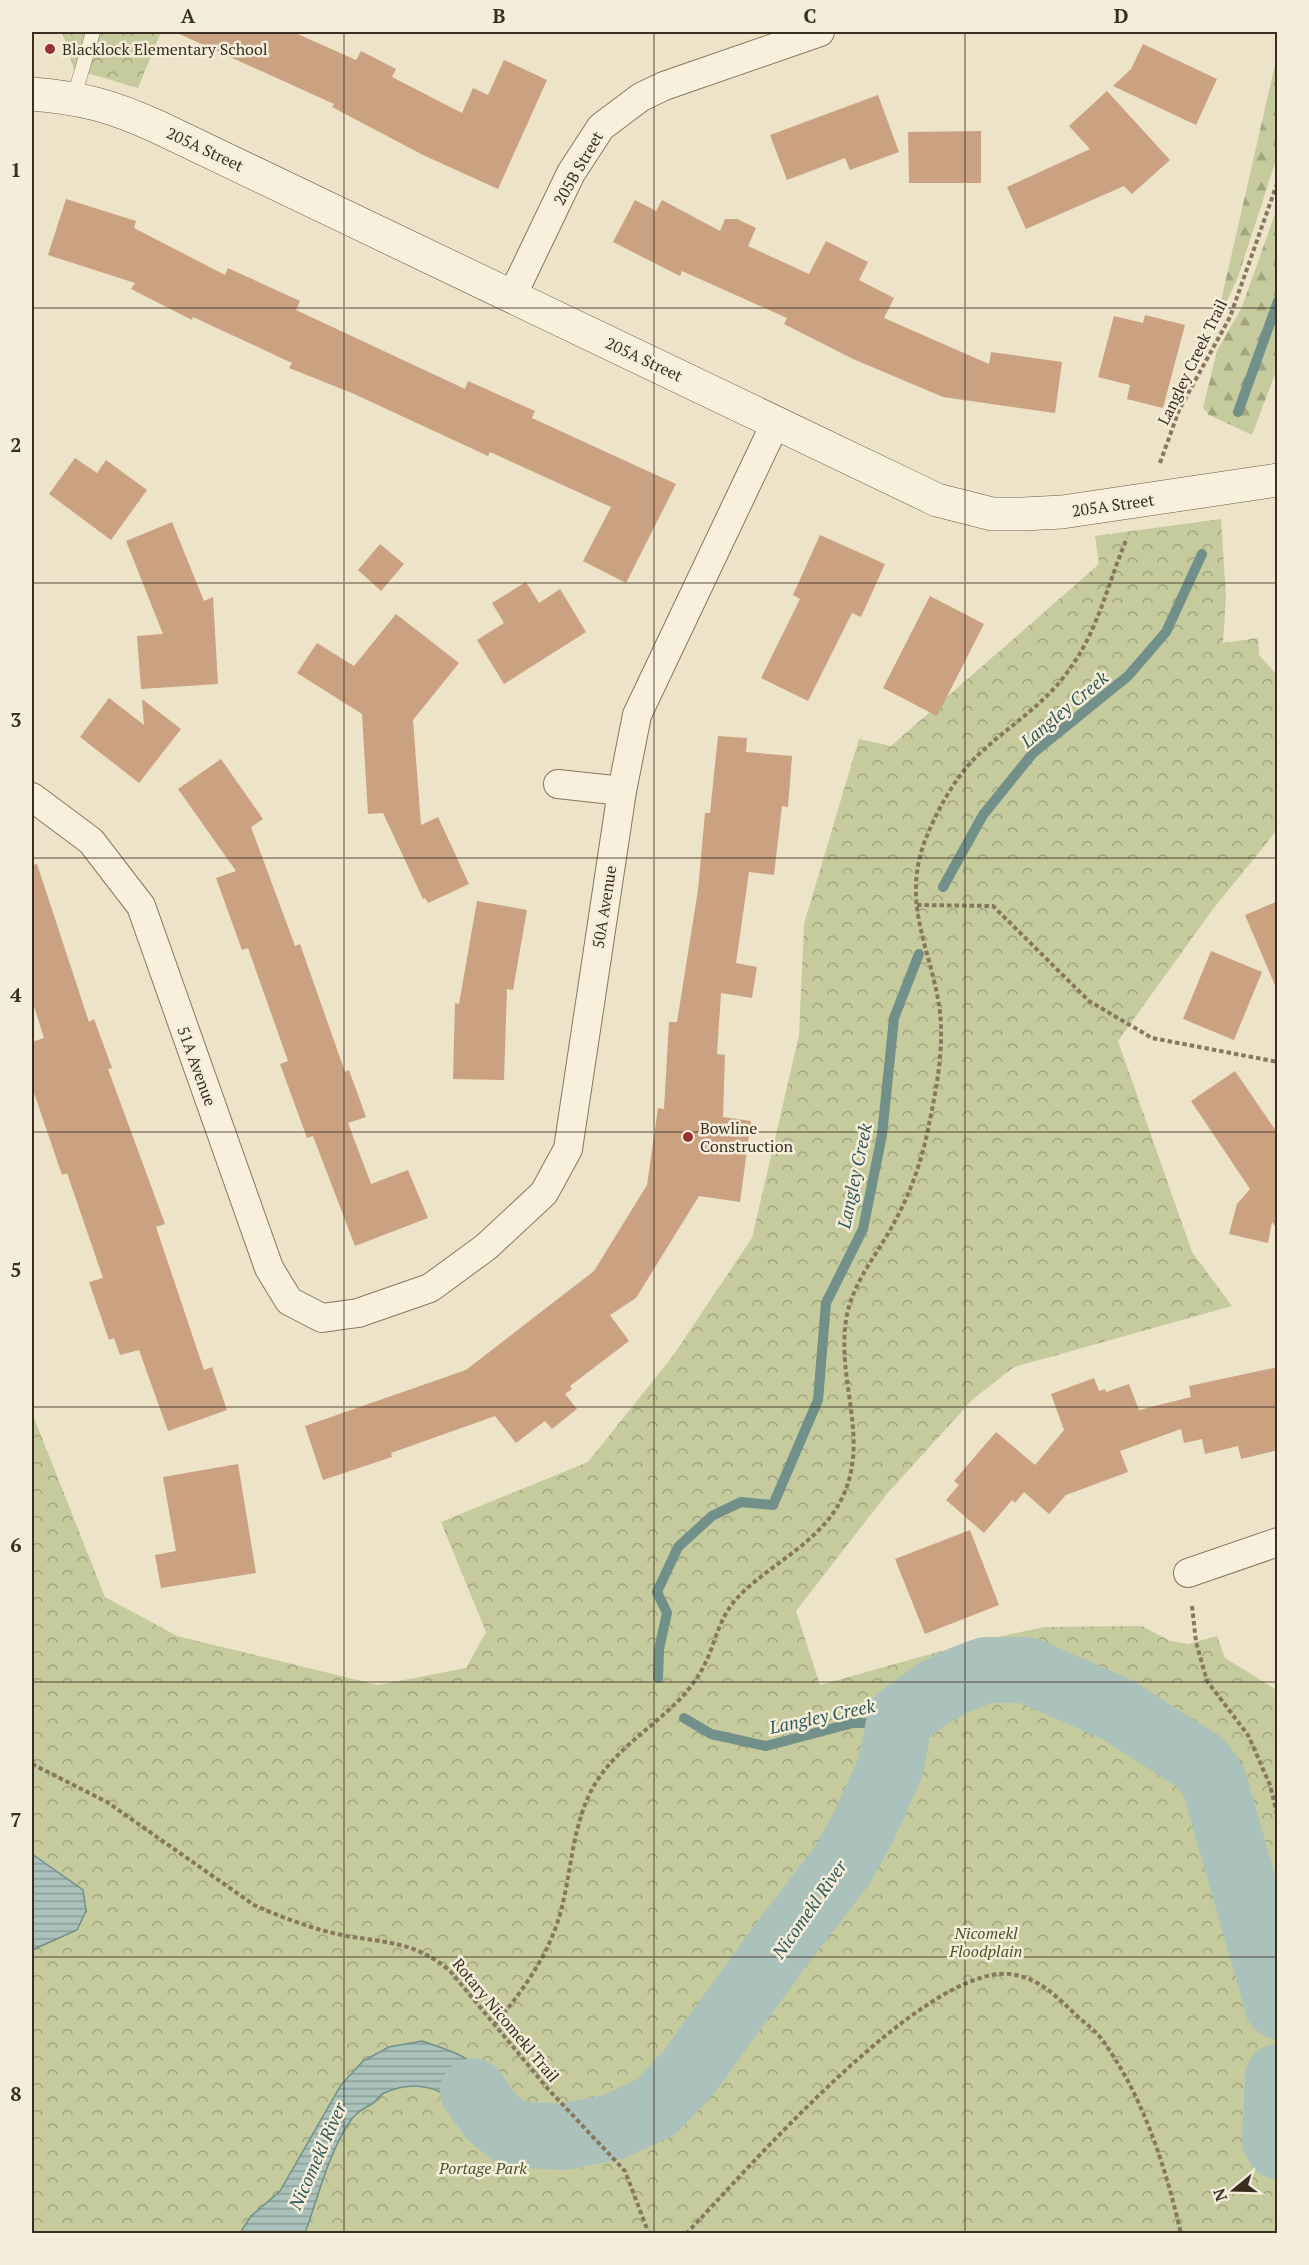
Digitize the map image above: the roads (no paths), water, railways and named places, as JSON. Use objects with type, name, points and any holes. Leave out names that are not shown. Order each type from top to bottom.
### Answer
[{"type":"street","name":"205B Street","points":[[512,296],[571,173],[602,127],[641,97],[664,86],[820,32]]},
{"type":"street","name":"205A Street","points":[[32,94],[74,97],[115,108],[158,127],[776,422],[911,490],[961,508],[992,514],[1062,512],[1278,480]]},
{"type":"street","name":"50A Avenue","points":[[357,1313],[430,1288],[486,1247],[544,1192],[568,1149],[622,791],[637,715],[776,422]]},
{"type":"street","points":[[558,784],[622,791]]},
{"type":"street","name":"51A Avenue","points":[[32,797],[91,841],[141,906],[269,1268],[289,1301],[322,1318],[357,1313]]},
{"type":"street","points":[[1188,1573],[1278,1542]]},
{"type":"lane","points":[[74,97],[93,32]]},
{"type":"water","points":[[32,1854],[83,1890],[86,1911],[77,1930],[32,1950]]},
{"type":"water","points":[[422,2041],[459,2055],[478,2068],[492,2088],[505,2115],[513,2122],[540,2129],[552,2161],[495,2149],[473,2120],[449,2097],[420,2086],[403,2087],[384,2093],[357,2113],[349,2122],[328,2165],[305,2233],[240,2233],[251,2216],[280,2191],[341,2085],[363,2061],[389,2047]]},
{"type":"waterway","name":"Langley Creek","points":[[1238,412],[1278,301]]},
{"type":"waterway","name":"Langley Creek","points":[[943,887],[983,815],[1033,753],[1128,676],[1166,632],[1202,554]]},
{"type":"waterway","name":"Langley Creek","points":[[658,1678],[659,1649],[667,1613],[657,1592],[678,1547],[712,1516],[741,1502],[773,1505],[818,1400],[826,1303],[863,1229],[882,1135],[894,1018],[919,954]]},
{"type":"waterway","name":"Nicomekl River","points":[[473,2091],[491,2116],[512,2134],[562,2137],[613,2127],[656,2107],[689,2072],[783,1942],[841,1867],[863,1828],[891,1766],[900,1718],[937,1691],[986,1670],[1027,1670],[1118,1710],[1201,1763],[1214,1782],[1278,2006]]},
{"type":"waterway","name":"Langley Creek","points":[[684,1718],[711,1734],[766,1746],[853,1723],[880,1723],[900,1718]]},
{"type":"waterway","name":"Nicomekl River","points":[[1278,2077],[1275,2140],[1278,2146]]},
{"type":"place","name":"Blacklock Elementary School","points":[[50,49]]},
{"type":"place","name":"Bowline Construction","points":[[688,1137]]},
{"type":"park label","name":"Nicomekl Floodplain","points":[[986,1942]]},
{"type":"park label","name":"Portage Park","points":[[483,2168]]}]
